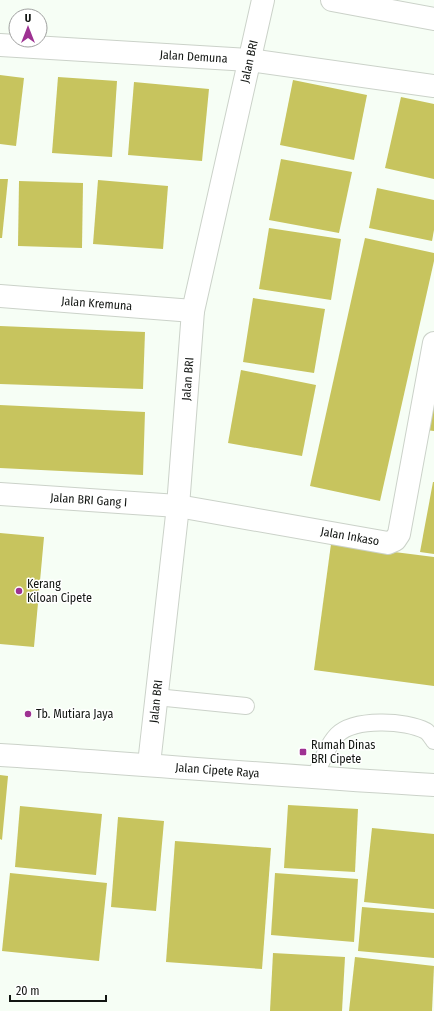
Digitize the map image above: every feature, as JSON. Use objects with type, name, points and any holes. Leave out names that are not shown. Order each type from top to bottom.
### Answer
[{"type":"street","name":"Jalan BRI","points":[[149,764],[178,506],[193,311],[263,0]]},
{"type":"street","points":[[332,0],[434,17]]},
{"type":"street","name":"Jalan Demuna","points":[[0,45],[249,60],[434,86]]},
{"type":"street","name":"Jalan Kremuna","points":[[0,296],[193,311]]},
{"type":"street","name":"Jalan Inkaso","points":[[178,506],[388,543],[395,540],[399,534],[434,343]]},
{"type":"street","name":"Jalan BRI Gang I","points":[[0,494],[178,506]]},
{"type":"street","name":"Jalan Cipete Raya","points":[[0,755],[149,764],[314,779],[434,785]]},
{"type":"lane","points":[[156,697],[246,706]]},
{"type":"lane","points":[[314,779],[330,745],[338,734],[354,725],[374,723],[407,726],[427,732],[434,741]]},
{"type":"building","points":[[0,75],[24,78],[16,146],[0,144]]},
{"type":"building","points":[[58,77],[117,81],[112,157],[52,153]]},
{"type":"building","points":[[293,80],[367,95],[354,160],[280,145]]},
{"type":"building","points":[[134,82],[209,89],[202,161],[128,155]]},
{"type":"building","points":[[401,97],[434,104],[434,179],[385,168]]},
{"type":"building","points":[[281,159],[352,172],[339,233],[269,220]]},
{"type":"building","points":[[0,179],[8,179],[2,238],[0,238]]},
{"type":"building","points":[[98,180],[168,186],[163,249],[93,244]]},
{"type":"building","points":[[19,181],[83,183],[82,248],[18,246]]},
{"type":"building","points":[[377,188],[434,200],[434,230],[432,241],[369,228]]},
{"type":"building","points":[[269,228],[341,239],[331,300],[259,289]]},
{"type":"building","points":[[365,238],[434,253],[434,261],[380,501],[310,486]]},
{"type":"building","points":[[253,298],[325,309],[314,373],[243,362]]},
{"type":"building","points":[[0,326],[145,332],[143,389],[0,384]]},
{"type":"building","points":[[241,370],[316,385],[302,456],[228,443]]},
{"type":"building","points":[[434,397],[434,431],[426,430]]},
{"type":"building","points":[[0,405],[145,412],[143,475],[0,468]]},
{"type":"building","points":[[434,482],[434,554],[420,552]]},
{"type":"building","name":"Kerang Kiloan Cipete","points":[[0,533],[44,537],[34,647],[0,644]]},
{"type":"building","points":[[331,544],[434,557],[434,686],[314,670]]},
{"type":"building","points":[[0,775],[8,776],[2,840],[0,839]]},
{"type":"building","points":[[288,805],[358,809],[355,872],[284,868]]},
{"type":"building","points":[[20,806],[102,814],[96,875],[15,867]]},
{"type":"building","points":[[118,817],[164,821],[156,911],[111,907]]},
{"type":"building","points":[[372,828],[434,834],[434,909],[364,902]]},
{"type":"building","points":[[175,841],[271,848],[262,969],[166,962]]},
{"type":"building","points":[[10,873],[107,883],[99,961],[2,951]]},
{"type":"building","points":[[275,873],[358,879],[354,942],[271,935]]},
{"type":"building","points":[[362,907],[434,913],[434,958],[358,951]]},
{"type":"building","points":[[273,953],[345,957],[342,1011],[270,1011]]},
{"type":"building","points":[[355,957],[434,966],[432,1011],[349,1011]]},
{"type":"place","name":"Kerang Kiloan Cipete","points":[[19,591]]},
{"type":"place","name":"Tb. Mutiara Jaya","points":[[28,714]]},
{"type":"place","name":"Rumah Dinas BRI Cipete","points":[[303,752]]}]
